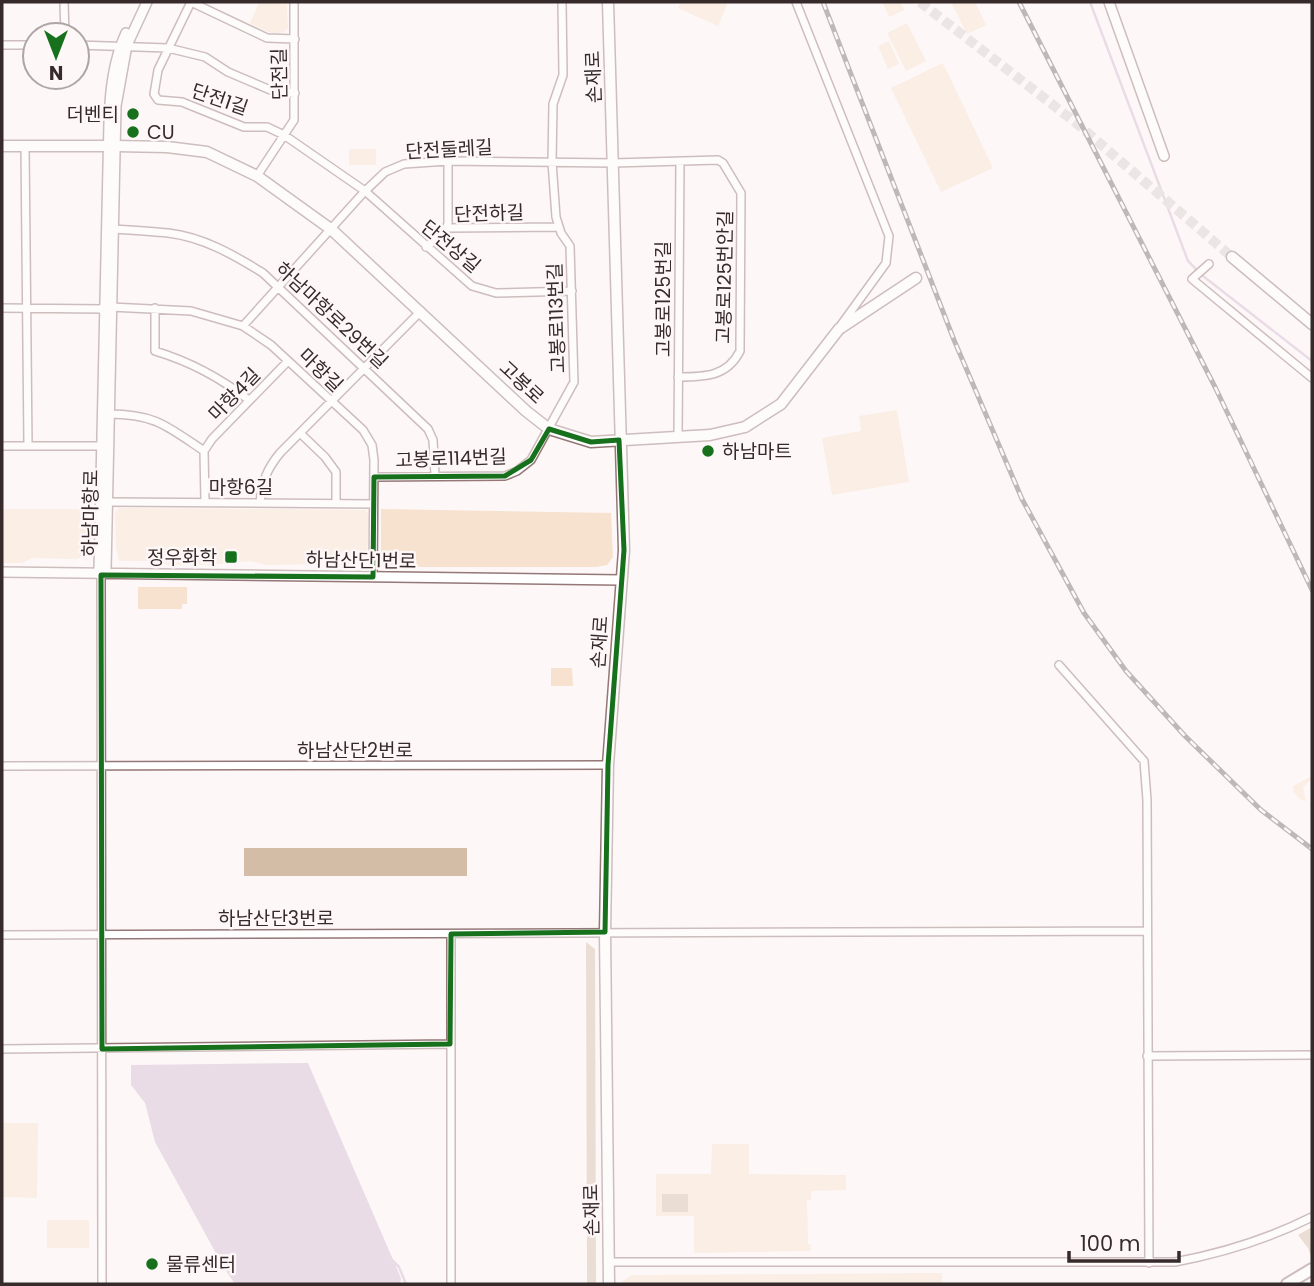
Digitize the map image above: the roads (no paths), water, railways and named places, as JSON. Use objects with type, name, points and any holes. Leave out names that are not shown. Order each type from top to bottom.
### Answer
[{"type":"highway","points":[[1287,1284],[1312,1269]]},
{"type":"main road","name":"손재로","points":[[608,2],[624,550],[608,765],[606,932],[609,1284]]},
{"type":"main road","name":"고봉로","points":[[2,146],[167,146],[207,152],[257,176],[332,230],[526,411],[549,429],[591,442],[710,435],[740,428],[770,413],[795,388],[839,329],[916,278]]},
{"type":"main road","points":[[1232,257],[1312,324]]},
{"type":"street","points":[[64,2],[65,21]]},
{"type":"street","name":"하남마항로","points":[[112,146],[102,446],[101,575],[106,570],[109,414],[107,308],[114,229],[112,146],[110,93],[124,45],[145,2]]},
{"type":"street","points":[[169,48],[191,2],[267,38],[295,39]]},
{"type":"street","name":"단전길","points":[[257,176],[294,120],[294,2]]},
{"type":"street","points":[[552,162],[553,104],[563,75],[562,2]]},
{"type":"street","points":[[796,2],[889,236],[886,263],[839,329]]},
{"type":"street","points":[[1109,2],[1164,156]]},
{"type":"street","points":[[2,45],[21,45]]},
{"type":"street","points":[[91,45],[169,48],[205,57],[228,72],[275,92],[295,93]]},
{"type":"street","name":"단전1길","points":[[169,48],[158,70],[154,94],[158,100],[182,102],[244,127],[267,127],[284,135]]},
{"type":"street","name":"단전상길","points":[[284,135],[365,191],[471,286],[496,293],[572,291]]},
{"type":"street","points":[[25,146],[28,446]]},
{"type":"street","name":"고봉로125번안길","points":[[612,163],[718,160],[723,163],[741,193],[740,351],[728,368],[720,373],[678,377]]},
{"type":"street","points":[[446,228],[447,161]]},
{"type":"street","name":"단전둘레길","points":[[243,326],[365,191],[385,173],[404,164],[447,161],[612,163]]},
{"type":"street","name":"고봉로125번길","points":[[678,437],[680,161]]},
{"type":"street","name":"고봉로113번길","points":[[549,429],[574,382],[570,246],[556,217],[552,162]]},
{"type":"street","name":"단전하길","points":[[426,247],[446,228],[559,227]]},
{"type":"street","name":"하남마항로29번길","points":[[114,229],[171,233],[201,241],[236,256],[263,273],[428,429],[433,440],[435,475]]},
{"type":"street","points":[[1207,266],[1192,279],[1312,378]]},
{"type":"street","name":"마항길","points":[[2,308],[155,308],[191,311],[243,326],[271,345],[363,429],[372,445],[373,577]]},
{"type":"street","points":[[155,308],[155,351],[204,369],[249,400]]},
{"type":"street","points":[[260,503],[267,469],[421,311]]},
{"type":"street","name":"마항4길","points":[[204,451],[212,439],[288,361]]},
{"type":"street","points":[[109,414],[132,414],[162,422],[204,451],[205,502]]},
{"type":"street","name":"고봉로114번길","points":[[374,477],[505,476],[531,460],[549,429]]},
{"type":"street","points":[[301,434],[336,472],[336,502]]},
{"type":"street","points":[[2,446],[102,446]]},
{"type":"street","name":"마항6길","points":[[107,502],[373,504]]},
{"type":"street","name":"하남산단1번로","points":[[2,572],[621,580]]},
{"type":"street","points":[[101,575],[102,1284]]},
{"type":"street","points":[[1059,665],[1144,761],[1149,1263]]},
{"type":"street","name":"하남산단2번로","points":[[2,766],[608,765]]},
{"type":"street","name":"하남산단3번로","points":[[2,935],[1147,931]]},
{"type":"street","points":[[451,934],[451,1284]]},
{"type":"street","points":[[2,1049],[450,1044]]},
{"type":"street","points":[[1147,1056],[1312,1055]]},
{"type":"street","points":[[609,1262],[1175,1262],[1275,1236],[1312,1217]]},
{"type":"waterway","name":"고봉로","points":[[1090,2],[1188,261],[1203,276],[1312,361]]},
{"type":"waterway","points":[[390,1258],[399,1267],[406,1284]]},
{"type":"tunnel","points":[[920,2],[1075,122],[1232,257]]},
{"type":"railway","points":[[823,2],[954,340],[1022,499],[1084,613],[1126,671],[1185,736],[1261,810],[1312,849]]},
{"type":"railway","points":[[1019,2],[1216,389],[1312,590]]},
{"type":"place","name":"더벤티","points":[[133,114]]},
{"type":"place","name":"CU","points":[[133,132]]},
{"type":"place","name":"하남마트","points":[[708,451]]},
{"type":"place","name":"정우화학","points":[[231,557]]},
{"type":"place","name":"물류센터","points":[[152,1264]]}]
